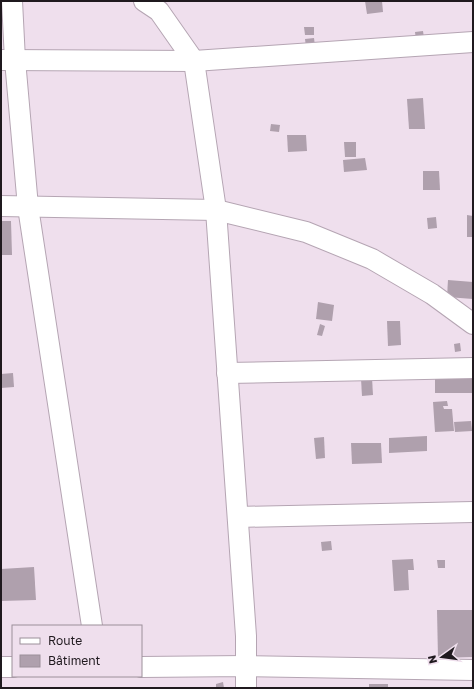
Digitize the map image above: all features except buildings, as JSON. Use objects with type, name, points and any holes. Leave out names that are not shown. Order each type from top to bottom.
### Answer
[{"type":"street","points":[[12,1],[8,60],[28,207],[92,625]]},
{"type":"street","points":[[154,4],[194,61],[216,210],[246,636],[246,688]]},
{"type":"street","points":[[8,60],[194,61],[473,42]]},
{"type":"street","points":[[1,206],[216,210],[306,232],[372,258],[432,294],[473,324]]},
{"type":"street","points":[[227,373],[473,368]]},
{"type":"street","points":[[238,517],[473,512]]},
{"type":"street","points":[[142,667],[246,666],[473,670]]},
{"type":"street","points":[[1,667],[12,667]]}]
